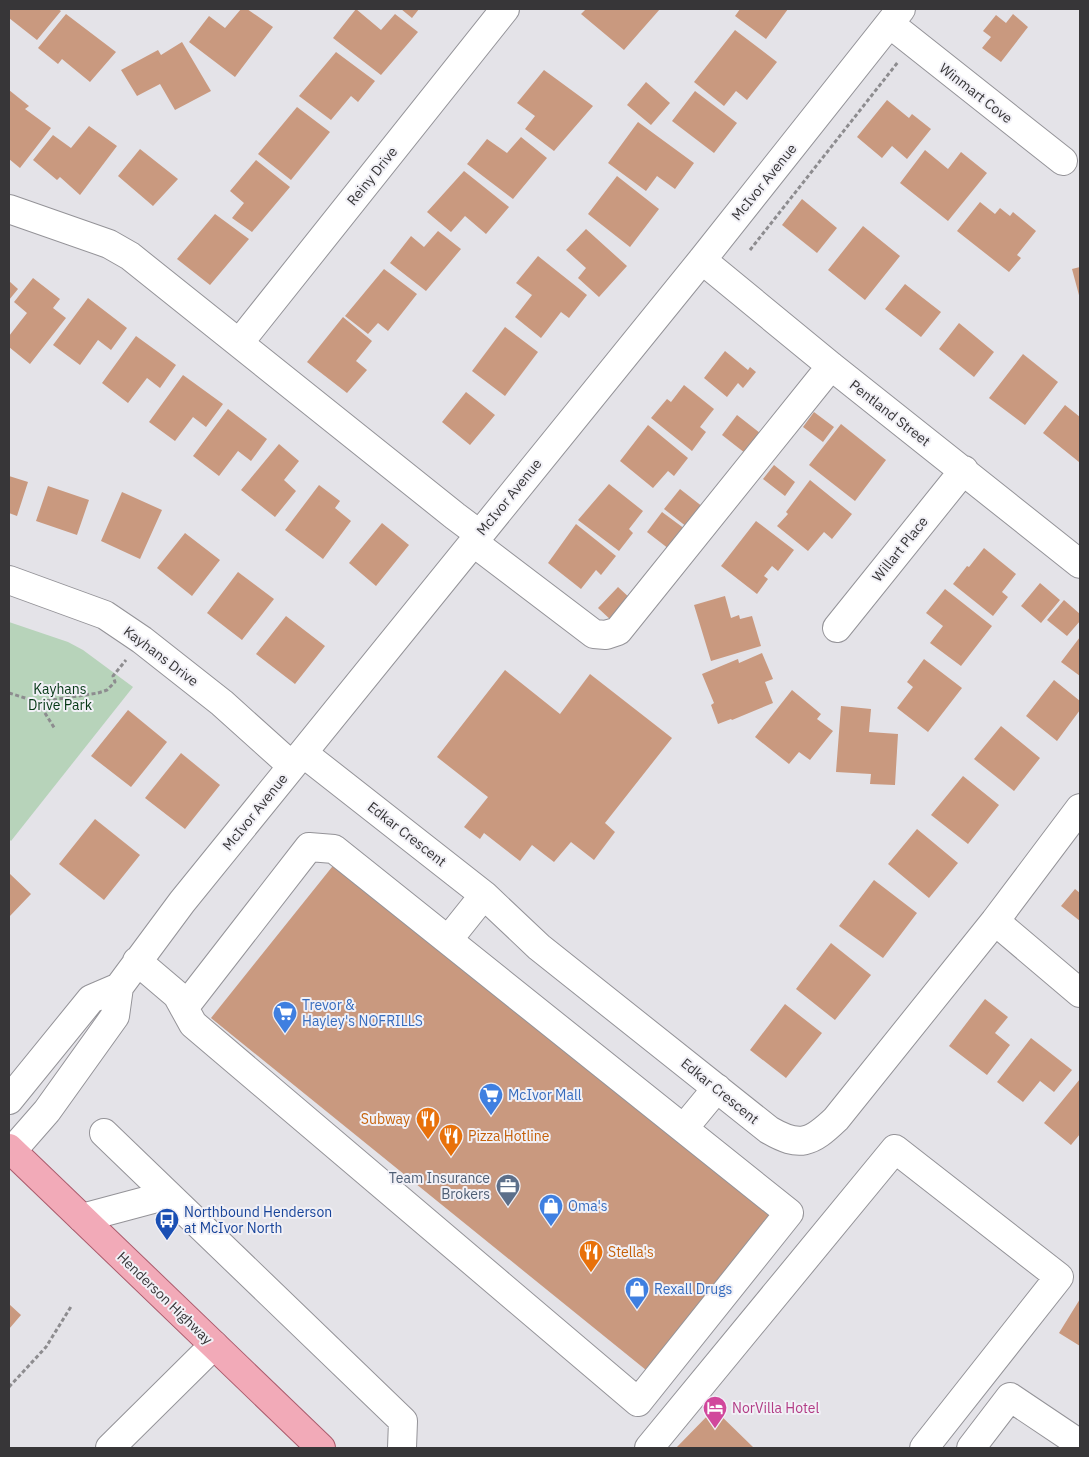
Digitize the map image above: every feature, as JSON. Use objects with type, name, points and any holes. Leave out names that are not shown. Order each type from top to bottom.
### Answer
[{"type":"main road","name":"Henderson Highway","points":[[11,1149],[321,1448]]},
{"type":"street","name":"Reiny Drive","points":[[239,342],[505,9]]},
{"type":"street","name":"Winmart Cove","points":[[896,16],[913,43],[1062,161]]},
{"type":"street","name":"McIvor Avenue","points":[[11,1149],[47,1111],[115,1016],[119,987],[136,961],[182,902],[702,260],[896,16]]},
{"type":"street","points":[[9,209],[109,244],[130,256],[454,516],[476,538],[594,634],[618,631],[831,366]]},
{"type":"street","name":"Pentland Street","points":[[702,260],[831,366],[1080,564]]},
{"type":"street","name":"Willart Place","points":[[837,628],[964,470]]},
{"type":"street","name":"Kayhans Drive","points":[[9,580],[105,615],[142,640],[222,703],[298,759]]},
{"type":"street","name":"Edkar Crescent","points":[[298,759],[484,895],[539,947],[769,1130],[784,1138],[804,1142],[822,1132],[836,1119],[995,921],[1080,808]]},
{"type":"street","points":[[136,961],[177,995],[184,1008],[193,1024],[638,1402],[789,1213],[334,849],[309,847],[184,1008]]},
{"type":"street","points":[[448,940],[484,895]]},
{"type":"street","points":[[995,921],[1080,993]]},
{"type":"street","points":[[9,1100],[91,998],[119,987]]},
{"type":"street","points":[[684,1128],[717,1088]]},
{"type":"street","points":[[104,1134],[403,1421],[402,1448]]},
{"type":"street","points":[[649,1448],[895,1149],[1059,1277],[924,1448]]},
{"type":"street","points":[[82,1218],[168,1195]]},
{"type":"street","points":[[110,1448],[214,1345]]},
{"type":"street","points":[[971,1448],[1010,1397],[1080,1444]]},
{"type":"path","points":[[750,250],[913,43]]},
{"type":"path","points":[[9,693],[38,702],[108,690],[116,682],[113,676],[142,640]]},
{"type":"path","points":[[38,702],[55,729]]},
{"type":"path","points":[[9,1386],[46,1347],[72,1305]]},
{"type":"green space","name":"Kayhans Drive Park","points":[[9,622],[68,642],[83,650],[133,687],[11,841],[9,839]]},
{"type":"building","points":[[9,9],[58,9],[61,11],[37,40],[9,18]]},
{"type":"building","points":[[241,9],[247,9],[273,27],[235,77],[189,42],[209,16],[225,28]]},
{"type":"building","points":[[356,9],[381,30],[395,14],[418,32],[381,75],[333,38]]},
{"type":"building","points":[[401,9],[419,9],[412,18]]},
{"type":"building","points":[[586,9],[660,9],[624,50],[581,14]]},
{"type":"building","points":[[740,9],[788,9],[766,39],[735,16]]},
{"type":"building","points":[[66,14],[116,52],[90,82],[62,59],[58,64],[38,48]]},
{"type":"building","points":[[1013,14],[1028,27],[1001,62],[982,48],[991,37],[983,31],[996,15],[1006,23]]},
{"type":"building","points":[[735,30],[777,62],[747,100],[736,91],[724,106],[694,82]]},
{"type":"building","points":[[182,42],[211,91],[175,110],[160,84],[137,96],[121,70],[158,50],[161,55]]},
{"type":"building","points":[[336,52],[375,81],[358,102],[351,96],[331,120],[299,96]]},
{"type":"building","points":[[544,70],[593,106],[554,151],[525,129],[535,116],[517,103]]},
{"type":"building","points":[[646,82],[670,103],[651,125],[627,105]]},
{"type":"building","points":[[9,90],[29,106],[25,109],[51,128],[20,168],[9,159]]},
{"type":"building","points":[[695,91],[737,123],[714,153],[672,121]]},
{"type":"building","points":[[887,100],[909,118],[912,114],[931,129],[907,159],[892,146],[882,158],[857,137]]},
{"type":"building","points":[[297,107],[330,132],[291,180],[258,154]]},
{"type":"building","points":[[638,122],[694,163],[675,189],[657,176],[646,191],[608,163]]},
{"type":"building","points":[[89,126],[117,146],[80,195],[60,177],[57,180],[33,160],[53,135],[71,148]]},
{"type":"building","points":[[521,137],[547,158],[513,199],[467,164],[487,139],[507,153]]},
{"type":"building","points":[[140,149],[178,179],[153,206],[118,176]]},
{"type":"building","points":[[925,150],[948,169],[961,152],[987,173],[948,221],[900,183]]},
{"type":"building","points":[[256,160],[290,187],[252,232],[232,218],[244,203],[230,191]]},
{"type":"building","points":[[464,171],[509,207],[486,234],[465,216],[451,232],[427,212]]},
{"type":"building","points":[[617,176],[659,209],[630,247],[588,214]]},
{"type":"building","points":[[802,199],[837,228],[817,253],[782,225]]},
{"type":"building","points":[[980,202],[995,214],[1000,208],[1010,216],[1013,212],[1036,231],[1017,255],[1021,258],[1009,272],[957,231]]},
{"type":"building","points":[[215,214],[249,239],[210,285],[177,259]]},
{"type":"building","points":[[863,226],[900,256],[865,300],[828,270]]},
{"type":"building","points":[[586,229],[627,266],[599,297],[578,278],[586,268],[566,250]]},
{"type":"building","points":[[438,231],[461,249],[426,291],[390,263],[411,236],[424,247]]},
{"type":"building","points":[[538,256],[587,295],[569,318],[561,312],[541,338],[515,317],[532,295],[516,283]]},
{"type":"building","points":[[1080,267],[1080,299],[1072,269]]},
{"type":"building","points":[[384,269],[417,294],[388,331],[378,323],[368,334],[345,316]]},
{"type":"building","points":[[33,278],[60,299],[53,308],[66,318],[30,364],[9,347],[9,336],[27,313],[14,302]]},
{"type":"building","points":[[9,281],[18,289],[9,300]]},
{"type":"building","points":[[905,284],[941,312],[921,337],[885,309]]},
{"type":"building","points":[[88,298],[127,328],[111,350],[98,340],[80,365],[53,345]]},
{"type":"building","points":[[343,317],[372,341],[356,361],[367,370],[347,393],[307,362]]},
{"type":"building","points":[[959,323],[994,352],[974,377],[939,349]]},
{"type":"building","points":[[505,327],[538,352],[505,396],[472,371]]},
{"type":"building","points":[[136,336],[176,365],[160,388],[147,378],[128,403],[102,383]]},
{"type":"building","points":[[725,351],[748,370],[750,367],[756,372],[743,388],[738,383],[727,397],[704,378]]},
{"type":"building","points":[[1023,354],[1058,382],[1025,425],[989,398]]},
{"type":"building","points":[[183,375],[223,404],[206,427],[193,417],[175,441],[149,422]]},
{"type":"building","points":[[684,385],[714,409],[700,427],[706,432],[692,451],[651,418],[667,399],[671,402]]},
{"type":"building","points":[[466,392],[495,415],[470,445],[442,422]]},
{"type":"building","points":[[1065,405],[1080,417],[1079,462],[1043,433]]},
{"type":"building","points":[[228,409],[267,439],[251,461],[238,451],[219,476],[193,456]]},
{"type":"building","points":[[814,412],[834,427],[823,442],[803,427]]},
{"type":"building","points":[[737,415],[760,433],[745,453],[722,435]]},
{"type":"building","points":[[841,424],[886,460],[855,501],[809,465]]},
{"type":"building","points":[[648,425],[688,458],[674,476],[668,471],[653,488],[620,461]]},
{"type":"building","points":[[279,444],[299,461],[284,480],[296,491],[275,517],[241,490]]},
{"type":"building","points":[[774,465],[795,482],[785,496],[763,479]]},
{"type":"building","points":[[9,476],[28,482],[17,516],[9,513]]},
{"type":"building","points":[[810,480],[852,514],[832,539],[824,532],[808,551],[777,526],[788,514],[786,512]]},
{"type":"building","points":[[609,484],[643,511],[629,529],[633,533],[619,551],[578,520]]},
{"type":"building","points":[[319,485],[340,501],[335,508],[351,521],[323,559],[285,530]]},
{"type":"building","points":[[48,486],[89,500],[77,535],[36,521]]},
{"type":"building","points":[[680,489],[703,507],[687,527],[664,509]]},
{"type":"building","points":[[122,492],[162,510],[140,559],[101,541]]},
{"type":"building","points":[[662,512],[685,529],[669,549],[647,532]]},
{"type":"building","points":[[756,521],[794,550],[778,571],[772,566],[764,576],[768,579],[757,594],[721,566]]},
{"type":"building","points":[[382,523],[409,545],[376,586],[349,563]]},
{"type":"building","points":[[576,524],[616,556],[601,575],[596,570],[581,589],[548,563]]},
{"type":"building","points":[[185,533],[220,560],[192,596],[157,568]]},
{"type":"building","points":[[984,548],[1016,574],[1002,592],[1008,597],[993,616],[953,584]]},
{"type":"building","points":[[238,572],[274,599],[242,640],[207,613]]},
{"type":"building","points":[[1040,583],[1060,600],[1041,623],[1021,606]]},
{"type":"building","points":[[618,587],[632,600],[612,621],[598,608]]},
{"type":"building","points":[[945,589],[992,626],[961,666],[930,643],[943,626],[926,613]]},
{"type":"building","points":[[725,596],[731,618],[739,615],[740,619],[752,616],[761,646],[711,661],[694,605]]},
{"type":"building","points":[[1064,600],[1080,614],[1080,621],[1067,636],[1047,620]]},
{"type":"building","points":[[286,616],[325,646],[295,684],[256,654]]},
{"type":"building","points":[[1080,637],[1080,676],[1061,662]]},
{"type":"building","points":[[762,653],[773,679],[765,682],[773,703],[718,724],[711,705],[714,703],[702,674],[738,659],[739,663]]},
{"type":"building","points":[[924,659],[962,688],[928,732],[897,708],[913,687],[907,682]]},
{"type":"building","points":[[505,670],[560,714],[590,674],[672,738],[605,823],[615,832],[594,860],[571,842],[554,862],[532,845],[520,861],[484,833],[480,839],[464,827],[488,797],[437,757]]},
{"type":"building","points":[[1054,680],[1080,701],[1080,710],[1057,741],[1026,716]]},
{"type":"building","points":[[792,690],[821,714],[817,719],[833,731],[810,760],[799,752],[789,764],[755,737]]},
{"type":"building","points":[[841,706],[871,709],[869,732],[898,734],[895,785],[870,784],[871,774],[836,772]]},
{"type":"building","points":[[128,710],[167,742],[131,787],[91,756]]},
{"type":"building","points":[[1001,726],[1040,758],[1014,791],[974,759]]},
{"type":"building","points":[[181,753],[220,785],[185,829],[145,798]]},
{"type":"building","points":[[963,776],[999,805],[968,844],[931,815]]},
{"type":"building","points":[[95,819],[140,855],[104,900],[59,864]]},
{"type":"building","points":[[917,829],[958,863],[929,898],[888,864]]},
{"type":"building","name":"McIvor Mall","points":[[336,862],[771,1214],[646,1370],[211,1018]]},
{"type":"building","points":[[9,873],[31,894],[9,917]]},
{"type":"building","points":[[874,880],[917,913],[883,958],[839,926]]},
{"type":"building","points":[[1075,889],[1080,893],[1080,921],[1061,906]]},
{"type":"building","points":[[831,943],[871,975],[835,1020],[796,989]]},
{"type":"building","points":[[985,999],[1008,1017],[995,1033],[1010,1045],[987,1075],[949,1046]]},
{"type":"building","points":[[785,1004],[822,1033],[786,1078],[750,1050]]},
{"type":"building","points":[[1031,1038],[1072,1070],[1054,1092],[1040,1081],[1023,1102],[997,1082]]},
{"type":"building","points":[[1080,1079],[1080,1134],[1071,1145],[1044,1123]]},
{"type":"building","points":[[1080,1299],[1080,1346],[1059,1333]]},
{"type":"building","points":[[9,1304],[21,1315],[9,1329]]},
{"type":"building","name":"NorVilla Hotel","points":[[714,1409],[754,1448],[676,1448]]},
{"type":"place","name":"Trevor & Hayley's NOFRILLS","points":[[285,1034]]},
{"type":"place","name":"McIvor Mall","points":[[491,1116]]},
{"type":"place","name":"Subway","points":[[428,1140]]},
{"type":"place","name":"Pizza Hotline","points":[[451,1157]]},
{"type":"place","name":"Team Insurance Brokers","points":[[508,1207]]},
{"type":"place","name":"Oma's","points":[[551,1227]]},
{"type":"place","name":"Northbound Henderson at McIvor North","points":[[167,1241]]},
{"type":"place","name":"Stella's","points":[[591,1273]]},
{"type":"place","name":"Rexall Drugs","points":[[637,1310]]},
{"type":"place","name":"NorVilla Hotel","points":[[715,1429]]}]
